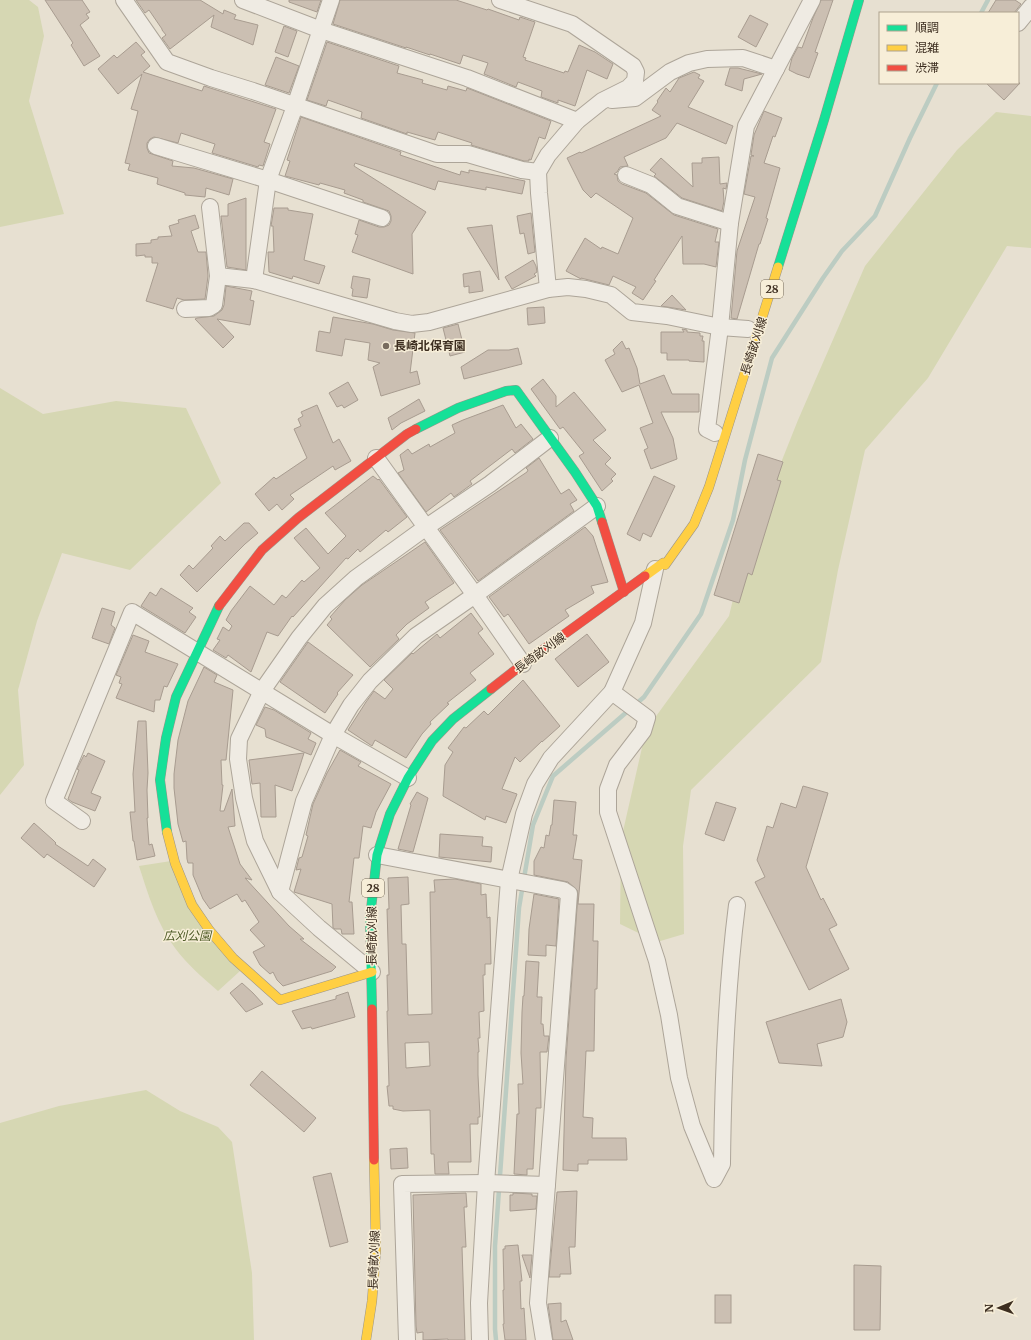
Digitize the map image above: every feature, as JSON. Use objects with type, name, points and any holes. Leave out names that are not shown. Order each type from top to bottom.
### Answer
[{"type":"main road","points":[[810,136],[818,115],[851,0]]},
{"type":"main road","name":"長崎畝刈線","points":[[366,1340],[372,1301],[376,1250],[370,918],[377,855],[390,814],[408,778],[432,741],[453,719],[523,664],[659,566],[665,565],[694,524],[709,487],[824,120],[859,0]]},
{"type":"main road","points":[[372,972],[280,1000],[233,958],[210,931],[192,905],[175,863],[166,826],[160,780],[166,738],[176,697],[220,604],[262,550],[298,518],[407,434],[452,411],[506,391],[516,390],[575,472],[597,506],[624,592]]},
{"type":"main road","points":[[659,566],[660,560],[682,525]]},
{"type":"street","points":[[124,0],[167,62],[437,154],[468,154],[522,170],[538,172]]},
{"type":"street","points":[[243,0],[321,30],[467,78],[577,121]]},
{"type":"street","points":[[254,280],[268,180],[331,0]]},
{"type":"street","points":[[500,0],[572,24],[633,66],[636,72],[635,81],[628,88],[602,101],[577,121],[548,155],[538,172],[548,289]]},
{"type":"street","points":[[715,433],[707,429],[720,327],[730,222],[746,126],[812,0]]},
{"type":"street","points":[[1019,22],[1031,7]]},
{"type":"street","points":[[602,101],[635,98],[670,72],[689,63],[707,59],[743,58],[776,69]]},
{"type":"street","points":[[156,146],[268,180],[382,218]]},
{"type":"street","points":[[626,176],[651,185],[677,206],[730,222]]},
{"type":"street","points":[[185,309],[209,308],[214,305],[218,276],[210,207]]},
{"type":"street","points":[[218,276],[254,280],[395,321],[412,324],[429,322],[548,289],[568,287],[586,288],[611,295],[632,312],[667,316],[720,327],[748,329]]},
{"type":"street","points":[[372,972],[319,928],[280,892],[255,841],[244,798],[238,760],[239,738],[262,692],[299,638],[325,606],[356,578],[425,528],[490,484],[550,438]]},
{"type":"street","points":[[376,458],[523,664]]},
{"type":"street","points":[[280,892],[304,801],[333,735],[351,705],[375,676],[416,636],[597,506]]},
{"type":"street","points":[[480,1340],[479,1303],[487,1183],[511,880],[524,814],[535,784],[551,758],[624,702],[659,566]]},
{"type":"street","points":[[82,821],[54,801],[132,612],[333,735],[408,778]]},
{"type":"street","points":[[624,702],[647,718],[642,732],[617,765],[612,777],[608,789],[608,812],[657,961],[669,1015],[679,1078],[692,1126],[714,1179],[722,1164],[725,1036],[737,905]]},
{"type":"street","points":[[377,855],[534,884],[563,890],[569,894],[538,1303],[544,1340]]},
{"type":"street","points":[[407,1340],[402,1184],[487,1183],[547,1185]]},
{"type":"green space","points":[[0,0],[29,0],[38,7],[44,36],[29,101],[64,214],[0,227]]},
{"type":"green space","points":[[996,112],[1031,116],[1031,248],[1007,246],[928,378],[865,450],[838,570],[821,662],[691,790],[683,846],[684,934],[657,942],[620,924],[621,840],[646,730],[729,616],[743,558],[798,420],[865,266],[957,150]]},
{"type":"green space","points":[[0,388],[43,414],[116,401],[186,408],[221,483],[130,570],[62,553],[37,621],[18,690],[24,765],[0,795]]},
{"type":"green space","name":"広刈公園","points":[[171,861],[240,971],[218,991],[190,965],[169,939],[158,919],[139,866]]},
{"type":"green space","points":[[146,1090],[180,1111],[218,1127],[232,1142],[252,1273],[254,1340],[0,1340],[0,1123],[59,1106]]},
{"type":"building","points":[[45,0],[82,0],[90,12],[86,14],[89,18],[80,25],[100,56],[84,66],[71,45],[73,43]]},
{"type":"building","points":[[136,0],[200,0],[223,14],[224,10],[236,15],[234,19],[258,25],[253,45],[211,27],[214,15],[170,49],[162,38],[166,35],[149,10],[145,13]]},
{"type":"building","points":[[289,0],[321,0],[317,12],[289,2]]},
{"type":"building","points":[[340,0],[456,0],[519,20],[520,17],[535,22],[523,57],[526,58],[525,60],[564,73],[565,71],[568,72],[579,45],[595,52],[613,64],[607,79],[587,70],[575,106],[558,100],[558,103],[541,97],[542,91],[518,82],[516,87],[484,74],[488,63],[463,55],[460,64],[333,24]]},
{"type":"building","points":[[821,0],[833,0],[815,52],[818,53],[809,78],[789,70],[792,58],[798,47],[802,48]]},
{"type":"building","points":[[996,0],[1015,0],[1021,4],[1015,12],[989,12]]},
{"type":"building","points":[[750,15],[768,24],[756,47],[738,37]]},
{"type":"building","points":[[284,26],[297,31],[288,57],[275,52]]},
{"type":"building","points":[[136,42],[145,52],[141,55],[150,66],[143,72],[202,91],[204,86],[276,109],[264,142],[270,144],[263,166],[259,165],[258,167],[212,153],[215,144],[181,133],[178,143],[154,137],[147,143],[149,153],[173,161],[172,166],[194,168],[233,179],[229,195],[206,188],[205,197],[185,195],[185,193],[157,184],[158,178],[128,170],[130,164],[125,163],[138,111],[131,109],[142,74],[118,94],[98,69],[114,55],[117,58]]},
{"type":"building","points":[[327,42],[399,66],[397,73],[423,80],[422,83],[447,90],[448,86],[466,91],[467,88],[551,121],[545,139],[539,137],[531,160],[529,159],[529,161],[524,161],[471,145],[472,143],[438,132],[435,140],[407,132],[407,134],[361,118],[362,112],[328,100],[326,106],[307,100]]},
{"type":"building","points":[[276,57],[299,66],[289,93],[265,85]]},
{"type":"building","points":[[730,68],[738,68],[762,74],[744,79],[742,91],[725,85]]},
{"type":"building","points":[[694,72],[700,75],[698,78],[704,81],[688,107],[733,126],[726,144],[677,123],[666,138],[624,157],[628,166],[620,167],[614,174],[617,175],[618,181],[622,184],[646,193],[674,215],[718,229],[715,242],[719,242],[716,267],[704,264],[683,264],[682,236],[654,280],[656,281],[643,300],[632,293],[636,287],[613,276],[609,285],[581,279],[566,271],[585,238],[601,249],[602,247],[618,254],[633,218],[596,193],[591,198],[583,190],[567,158],[661,116],[652,110],[666,88],[670,92],[679,78]]},
{"type":"building","points":[[1020,83],[1004,100],[987,84]]},
{"type":"building","points":[[764,111],[782,118],[775,137],[773,136],[764,163],[780,168],[766,218],[768,219],[737,319],[731,318],[737,251],[755,197],[744,194],[751,156],[754,156],[751,155],[754,135]]},
{"type":"building","points":[[301,117],[401,152],[400,155],[460,175],[461,171],[469,173],[469,170],[525,181],[522,194],[486,187],[486,190],[438,181],[435,190],[355,163],[354,166],[426,212],[412,234],[413,274],[352,252],[358,235],[355,234],[359,220],[379,227],[384,227],[389,225],[391,221],[389,211],[363,202],[363,200],[344,193],[345,190],[285,176],[290,161],[287,160]]},
{"type":"building","points":[[719,157],[720,184],[727,183],[726,189],[723,188],[724,201],[722,211],[682,198],[654,176],[656,174],[650,170],[661,158],[693,187],[692,163],[702,163],[702,158]]},
{"type":"building","points":[[246,198],[246,270],[227,267],[221,216],[228,216],[228,204]]},
{"type":"building","points":[[274,208],[288,208],[288,210],[313,214],[304,260],[325,266],[319,284],[293,276],[292,279],[269,272],[268,252],[274,252],[273,226],[271,226]]},
{"type":"building","points":[[531,213],[535,252],[528,254],[524,233],[520,234],[517,216]]},
{"type":"building","points":[[195,215],[199,228],[191,231],[198,252],[206,252],[208,276],[205,299],[184,300],[177,298],[173,309],[146,301],[158,263],[152,263],[152,257],[145,257],[145,255],[136,256],[136,244],[151,243],[151,240],[158,239],[158,237],[172,236],[169,226],[179,223],[178,220]]},
{"type":"building","points":[[492,225],[499,280],[467,228]]},
{"type":"building","points":[[533,260],[536,266],[537,272],[534,274],[536,276],[512,289],[505,277]]},
{"type":"building","points":[[480,271],[483,291],[469,293],[469,286],[464,287],[463,274]]},
{"type":"building","points":[[353,276],[370,279],[367,298],[352,296],[353,289],[351,288]]},
{"type":"building","points":[[226,286],[252,291],[250,300],[254,301],[250,325],[217,319],[234,337],[223,348],[195,319],[214,316],[222,310]]},
{"type":"building","points":[[672,295],[686,310],[661,306]]},
{"type":"building","points":[[544,307],[545,323],[528,325],[527,308]]},
{"type":"building","points":[[333,317],[373,324],[393,330],[415,333],[410,373],[417,371],[420,384],[381,396],[373,367],[380,363],[368,360],[370,343],[345,339],[342,356],[316,351],[319,331],[330,333]]},
{"type":"building","points":[[458,324],[465,352],[450,356],[443,328]]},
{"type":"building","points":[[682,329],[687,330],[687,332],[700,333],[700,336],[703,336],[704,362],[667,360],[667,353],[661,353],[661,332],[684,332]]},
{"type":"building","points":[[622,341],[626,349],[629,348],[637,368],[640,384],[664,375],[672,394],[699,394],[699,412],[661,412],[673,438],[677,459],[651,469],[644,450],[648,448],[640,428],[653,423],[639,385],[622,392],[605,360],[615,354],[613,350]]},
{"type":"building","points":[[518,348],[522,364],[464,379],[461,367],[488,350],[509,350]]},
{"type":"building","points":[[543,379],[556,396],[556,407],[574,392],[606,430],[593,440],[611,458],[605,464],[616,474],[611,479],[613,481],[602,491],[579,456],[584,453],[563,427],[560,429],[531,389]]},
{"type":"building","points":[[348,382],[358,400],[344,408],[342,405],[337,407],[329,393]]},
{"type":"building","points":[[419,399],[425,411],[401,423],[392,430],[388,418]]},
{"type":"building","points":[[317,405],[333,443],[339,439],[351,461],[335,470],[333,466],[290,495],[294,499],[282,510],[277,504],[269,511],[255,494],[274,477],[276,479],[307,458],[294,429],[301,426],[298,419],[303,416],[301,412]]},
{"type":"building","points":[[503,405],[516,428],[521,424],[533,439],[515,453],[512,449],[470,481],[472,484],[454,497],[451,493],[426,512],[398,473],[404,470],[400,455],[408,449],[412,454],[429,444],[430,447],[455,433],[452,425]]},
{"type":"building","points":[[758,454],[783,462],[777,480],[781,481],[752,575],[748,573],[739,603],[714,595]]},
{"type":"building","points":[[539,458],[561,494],[569,489],[577,500],[570,504],[574,511],[478,581],[440,530],[527,472],[528,470],[526,468]]},
{"type":"building","points":[[373,476],[378,480],[379,479],[407,517],[388,532],[386,530],[360,552],[358,549],[348,559],[346,558],[293,617],[292,616],[278,636],[267,632],[251,672],[228,655],[226,658],[213,650],[220,640],[217,639],[223,627],[229,631],[232,626],[226,620],[250,586],[274,605],[282,595],[286,598],[302,580],[304,582],[320,568],[294,538],[306,528],[328,554],[346,536],[325,513]]},
{"type":"building","points":[[654,476],[675,486],[651,537],[643,533],[640,541],[627,534]]},
{"type":"building","points":[[244,523],[249,523],[258,533],[197,592],[180,575],[189,565],[193,569],[213,548],[211,546],[220,536],[225,541]]},
{"type":"building","points":[[585,527],[593,536],[608,582],[591,586],[594,593],[565,610],[569,616],[529,644],[508,614],[504,617],[489,597]]},
{"type":"building","points":[[425,542],[454,583],[425,602],[429,608],[407,624],[396,635],[399,639],[370,667],[327,625],[332,619],[330,617],[345,600],[362,585]]},
{"type":"building","points":[[161,588],[193,608],[189,612],[196,617],[185,633],[141,606],[150,592],[156,596]]},
{"type":"building","points":[[102,608],[115,612],[111,625],[115,628],[109,644],[92,638]]},
{"type":"building","points":[[471,613],[483,629],[478,633],[494,654],[470,673],[476,680],[447,703],[449,704],[430,722],[431,724],[422,734],[406,758],[375,740],[372,746],[348,730],[374,691],[385,699],[393,689],[384,680],[412,653],[413,654],[437,634],[440,638]]},
{"type":"building","points":[[587,634],[609,662],[578,687],[555,659]]},
{"type":"building","points":[[133,635],[149,641],[145,652],[178,664],[167,687],[164,686],[160,700],[155,700],[154,712],[116,698],[122,684],[119,683],[121,677],[116,675]]},
{"type":"building","points":[[308,642],[353,675],[337,693],[338,694],[325,713],[280,682]]},
{"type":"building","points":[[204,667],[217,675],[214,682],[233,690],[226,760],[221,760],[223,785],[220,811],[224,811],[232,789],[235,826],[228,827],[240,864],[252,880],[245,878],[289,926],[304,939],[300,939],[336,967],[332,971],[283,986],[277,980],[273,972],[270,974],[260,965],[253,952],[265,946],[250,930],[259,922],[245,900],[242,902],[237,894],[210,909],[203,899],[193,875],[193,863],[188,863],[186,841],[183,842],[178,824],[174,774],[178,740],[188,701]]},
{"type":"building","points":[[523,680],[560,726],[520,762],[515,757],[502,789],[517,794],[506,823],[486,816],[485,820],[443,796],[445,765],[453,752],[448,748],[464,727],[466,728],[484,711],[488,715]]},
{"type":"building","points":[[265,707],[274,710],[311,733],[308,739],[316,743],[311,755],[266,737],[265,729],[256,725]]},
{"type":"building","points":[[138,721],[146,721],[148,773],[147,818],[149,845],[152,844],[155,856],[137,860],[133,841],[130,812],[135,812],[133,774]]},
{"type":"building","points":[[340,750],[361,762],[358,766],[391,784],[376,812],[371,828],[363,826],[359,858],[354,858],[349,902],[352,902],[354,934],[342,934],[341,929],[333,928],[332,904],[294,892],[301,869],[296,870],[299,858],[302,857],[308,836],[306,835],[313,804],[327,773]]},
{"type":"building","points":[[88,753],[105,761],[91,793],[101,797],[95,811],[68,799],[79,770],[77,769],[84,755],[86,757]]},
{"type":"building","points":[[304,753],[292,791],[275,785],[276,817],[261,817],[260,783],[252,784],[249,760]]},
{"type":"building","points":[[803,786],[828,793],[806,867],[821,900],[823,898],[837,925],[829,929],[849,969],[809,990],[755,882],[765,877],[757,860],[767,826],[773,828],[781,803],[796,808]]},
{"type":"building","points":[[417,792],[428,798],[413,852],[398,849],[411,805],[410,804]]},
{"type":"building","points":[[554,800],[576,802],[573,835],[577,835],[573,859],[582,860],[578,904],[594,904],[593,941],[598,941],[597,989],[595,989],[594,1051],[586,1051],[583,1117],[593,1118],[592,1138],[626,1138],[627,1160],[588,1160],[588,1164],[578,1164],[578,1171],[563,1170],[566,1059],[578,894],[577,890],[568,882],[534,875],[534,861],[541,847],[544,848],[546,835],[549,836],[552,825]]},
{"type":"building","points":[[716,802],[736,808],[724,841],[705,834]]},
{"type":"building","points":[[34,823],[56,843],[55,844],[88,866],[93,859],[106,869],[94,887],[47,854],[44,858],[21,838]]},
{"type":"building","points":[[440,834],[483,837],[482,846],[492,847],[491,862],[439,857]]},
{"type":"building","points":[[408,877],[409,904],[401,905],[402,944],[406,944],[408,1015],[432,1014],[430,892],[435,892],[434,880],[455,879],[481,884],[481,895],[486,894],[487,918],[490,917],[491,964],[485,964],[485,975],[483,975],[484,1011],[479,1012],[480,1038],[478,1038],[478,1075],[480,1117],[478,1117],[478,1124],[470,1124],[471,1162],[448,1162],[449,1174],[435,1174],[434,1154],[431,1154],[430,1110],[403,1111],[393,1109],[393,1106],[389,1106],[387,1086],[389,1086],[387,1011],[387,975],[389,975],[387,909],[389,909],[388,878]],"holes":[[[429,1042],[430,1066],[406,1068],[405,1043]]]},
{"type":"building","points":[[534,894],[559,899],[556,946],[546,945],[546,956],[528,955],[529,929]]},
{"type":"building","points":[[526,961],[539,962],[537,997],[542,997],[541,1024],[543,1024],[544,1036],[549,1036],[547,1052],[540,1052],[541,1108],[536,1108],[533,1169],[527,1169],[527,1175],[514,1174],[517,1114],[519,1114],[518,1084],[523,1084],[521,1053],[522,1012]]},
{"type":"building","points":[[242,983],[263,1004],[246,1012],[230,993]]},
{"type":"building","points":[[348,992],[355,1017],[312,1029],[311,1027],[302,1029],[292,1011],[336,999],[336,996]]},
{"type":"building","points":[[841,999],[847,1022],[843,1037],[817,1044],[822,1066],[779,1063],[766,1022]]},
{"type":"building","points":[[262,1071],[316,1118],[304,1132],[250,1085]]},
{"type":"building","points":[[407,1148],[408,1168],[391,1169],[390,1149]]},
{"type":"building","points":[[331,1173],[348,1242],[330,1247],[313,1177]]},
{"type":"building","points":[[577,1191],[575,1247],[569,1247],[571,1274],[560,1274],[560,1277],[549,1277],[557,1192]]},
{"type":"building","points":[[466,1193],[467,1207],[464,1207],[466,1247],[462,1247],[465,1340],[423,1340],[423,1332],[417,1333],[416,1326],[413,1195]]},
{"type":"building","points":[[513,1193],[532,1194],[532,1196],[537,1196],[536,1209],[510,1211],[510,1195],[513,1195]]},
{"type":"building","points":[[518,1245],[522,1281],[520,1281],[521,1309],[524,1308],[526,1340],[505,1340],[503,1324],[503,1249],[505,1249],[505,1246]]},
{"type":"building","points":[[522,1255],[532,1255],[530,1278]]},
{"type":"building","points":[[854,1265],[881,1266],[880,1330],[854,1330]]},
{"type":"building","points":[[715,1295],[731,1295],[731,1323],[715,1323]]},
{"type":"building","points":[[561,1303],[561,1322],[566,1320],[573,1340],[553,1340],[548,1304]]},
{"type":"waterway","points":[[982,12],[988,0]]},
{"type":"waterway","points":[[496,1340],[495,1246],[519,908],[533,825],[553,776],[644,697],[701,614],[733,520],[745,460],[772,358],[842,251],[875,216],[910,138],[937,84]]},
{"type":"traffic: fast","points":[[778,267],[824,120],[859,0]]},
{"type":"traffic: fast","points":[[416,429],[458,408],[506,391],[516,390],[575,472],[597,506],[602,522]]},
{"type":"traffic: fast","points":[[167,832],[160,780],[166,738],[176,697],[219,606]]},
{"type":"traffic: fast","points":[[372,1009],[370,918],[377,855],[390,814],[408,778],[432,741],[453,719],[491,689]]},
{"type":"traffic: slow","points":[[645,576],[663,563],[665,565],[694,524],[709,487],[778,267]]},
{"type":"traffic: slow","points":[[167,832],[175,863],[192,905],[210,931],[233,958],[280,1000],[372,972]]},
{"type":"traffic: slow","points":[[366,1340],[372,1301],[376,1250],[374,1160]]},
{"type":"traffic: jam","points":[[219,606],[262,550],[298,518],[407,434],[416,429]]},
{"type":"traffic: jam","points":[[602,522],[624,592]]},
{"type":"traffic: jam","points":[[491,689],[523,664],[645,576]]},
{"type":"traffic: jam","points":[[372,1009],[374,1160]]},
{"type":"place","name":"長崎北保育園","points":[[386,346]]}]
